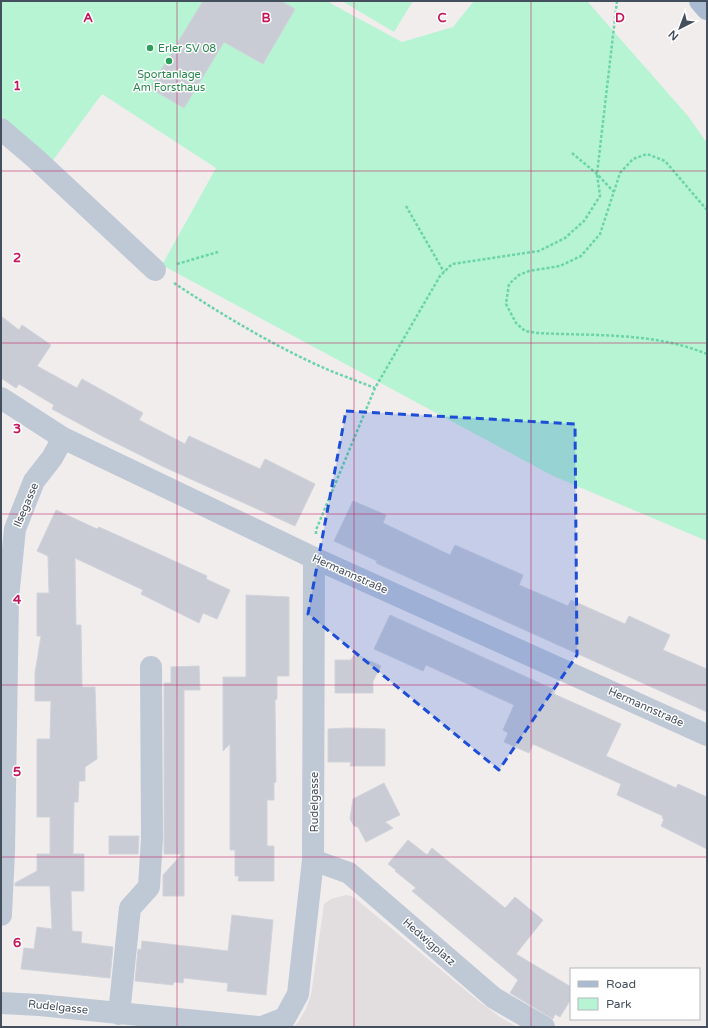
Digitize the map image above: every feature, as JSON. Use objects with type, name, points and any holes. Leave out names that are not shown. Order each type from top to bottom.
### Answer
[{"type":"main road","points":[[700,1],[707,9]]},
{"type":"street","points":[[1,129],[36,159],[155,270]]},
{"type":"street","name":"Hermannstraße","points":[[1,398],[63,438],[314,558],[707,734]]},
{"type":"street","name":"Ilsegasse","points":[[1,915],[4,852],[8,598],[15,529],[34,482],[52,458],[63,438]]},
{"type":"street","name":"Rudelgasse","points":[[262,1027],[285,1018],[298,994],[313,860],[314,558]]},
{"type":"street","points":[[119,1014],[130,908],[149,887],[152,838],[152,667]]},
{"type":"street","name":"Hedwigplatz","points":[[313,860],[349,873],[494,998],[544,1027]]},
{"type":"street","name":"Rudelgasse","points":[[1,1002],[258,1027]]},
{"type":"path","points":[[314,558],[316,530],[375,388],[440,276],[452,264],[539,251],[564,238],[584,221],[600,196],[597,174],[617,1]]},
{"type":"path","points":[[572,153],[597,174],[614,192]]},
{"type":"path","points":[[707,210],[665,161],[647,154],[633,159],[620,173],[600,234],[581,256],[560,266],[529,270],[518,275],[509,284],[506,304],[516,323],[525,331],[537,333],[648,338],[690,347],[707,354]]},
{"type":"path","points":[[406,206],[444,272]]},
{"type":"path","points":[[155,270],[218,252]]},
{"type":"path","points":[[155,270],[201,301],[253,332],[316,364],[375,388]]},
{"type":"highlighted area","points":[[346,411],[575,424],[577,655],[499,770],[308,614]]},
{"type":"shaded area","points":[[346,895],[356,899],[476,999],[500,1017],[517,1027],[293,1027],[306,1009],[311,995],[324,904],[331,899]]},
{"type":"green space","points":[[1,1],[331,1],[330,3],[402,42],[453,27],[474,1],[587,1],[688,116],[707,143],[707,541],[553,476],[162,265],[216,168],[102,94],[51,163],[1,116]]},
{"type":"green space","points":[[342,1],[413,1],[394,32]]},
{"type":"building","points":[[203,1],[281,1],[295,9],[263,64],[224,42],[184,108],[150,88]]},
{"type":"building","points":[[1,316],[19,330],[22,325],[51,345],[37,366],[77,388],[82,379],[143,413],[139,420],[185,444],[189,436],[260,469],[265,459],[315,484],[295,526],[164,467],[102,436],[52,409],[54,405],[19,384],[16,388],[1,378]]},
{"type":"building","points":[[353,501],[386,515],[383,523],[450,555],[455,545],[523,575],[519,585],[568,606],[571,600],[625,624],[629,616],[670,635],[663,650],[707,669],[707,712],[376,563],[377,561],[334,541]]},
{"type":"building","points":[[56,510],[97,529],[99,527],[207,576],[206,579],[230,590],[217,619],[203,613],[199,623],[141,594],[143,590],[75,558],[76,625],[81,625],[82,687],[95,687],[97,759],[85,767],[85,781],[79,781],[78,802],[74,802],[73,854],[84,854],[84,891],[71,891],[72,931],[82,932],[81,943],[113,947],[110,978],[21,969],[24,948],[34,949],[37,927],[52,929],[50,886],[15,886],[15,883],[37,871],[37,854],[50,854],[50,817],[37,817],[37,739],[50,739],[51,701],[35,701],[35,673],[41,636],[37,636],[37,593],[49,593],[48,556],[37,551]]},
{"type":"building","points":[[246,595],[289,597],[289,676],[277,676],[277,699],[275,700],[276,782],[274,783],[274,800],[267,800],[267,846],[274,846],[274,881],[238,881],[239,876],[235,876],[235,850],[230,850],[230,744],[223,751],[223,677],[246,677]]},
{"type":"building","points":[[390,615],[555,690],[554,694],[621,724],[606,756],[676,788],[678,784],[707,797],[707,849],[661,826],[664,819],[662,818],[663,816],[617,795],[621,784],[533,744],[529,753],[504,742],[508,733],[503,730],[514,705],[426,665],[423,671],[374,649]]},
{"type":"building","points":[[355,654],[381,666],[373,681],[373,693],[335,693],[335,660],[351,660]]},
{"type":"building","points":[[199,666],[200,690],[184,690],[184,896],[163,896],[163,875],[182,854],[164,854],[164,683],[171,683],[171,667]]},
{"type":"building","points":[[328,729],[385,729],[385,766],[350,766],[351,762],[328,762]]},
{"type":"building","points":[[384,783],[400,815],[385,822],[393,828],[366,842],[358,827],[354,826],[350,819],[353,799]]},
{"type":"building","points":[[109,836],[139,836],[138,854],[109,854]]},
{"type":"building","points":[[408,840],[427,855],[432,848],[505,908],[515,897],[543,920],[516,954],[570,986],[570,1001],[560,1017],[555,1014],[553,1019],[510,993],[518,980],[412,891],[416,888],[388,864]]},
{"type":"building","points":[[232,915],[273,920],[266,995],[227,991],[228,983],[184,978],[183,983],[174,982],[173,985],[135,981],[138,949],[141,950],[142,941],[228,951]]},
{"type":"place","name":"Erler SV 08","points":[[150,48]]},
{"type":"place","name":"Sportanlage Am Forsthaus","points":[[169,61]]}]
